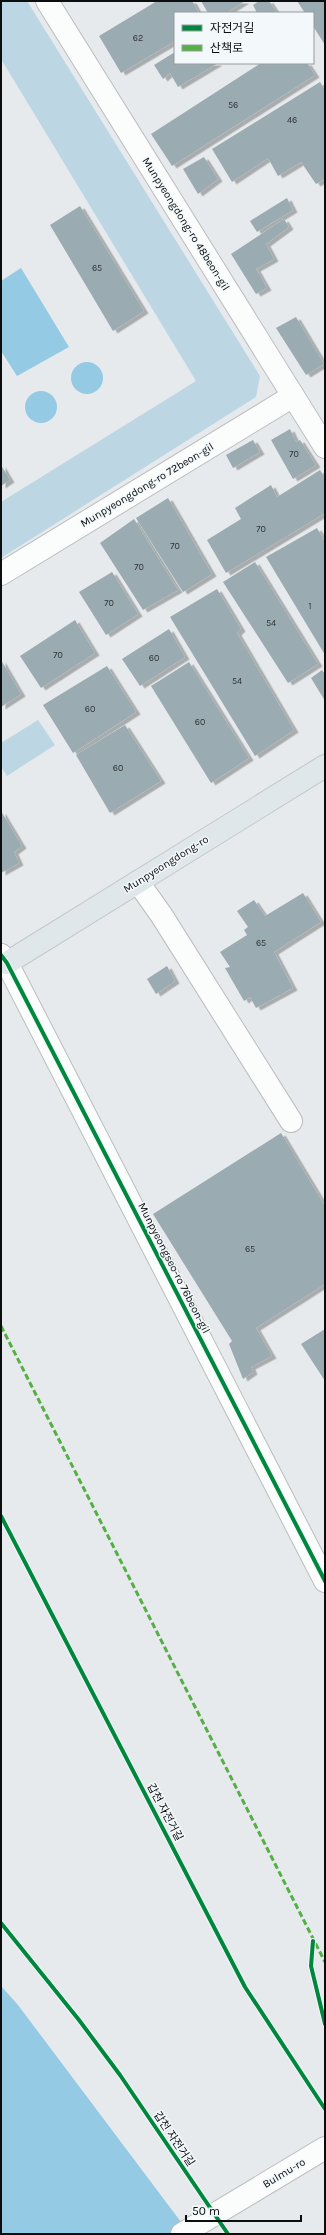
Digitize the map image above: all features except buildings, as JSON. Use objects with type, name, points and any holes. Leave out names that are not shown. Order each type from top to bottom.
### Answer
[{"type":"main road","name":"Munpyeongdong-ro","points":[[4,959],[138,882],[325,766]]},
{"type":"street","name":"Munpyeongdong-ro 48beon-gil","points":[[47,1],[325,448]]},
{"type":"street","name":"Munpyeongdong-ro 72beon-gil","points":[[1,574],[293,396]]},
{"type":"street","points":[[138,882],[162,916],[291,1121]]},
{"type":"street","name":"Munpyeongseo-ro 76beon-gil","points":[[4,959],[325,1580]]},
{"type":"street","name":"Bulmu-ro","points":[[182,2234],[325,2148]]},
{"type":"shaded area","points":[[1,1],[27,1],[260,376],[256,397],[1,558],[1,502],[196,381],[1,59]]},
{"type":"shaded area","points":[[38,720],[55,745],[7,776],[1,767],[1,743]]},
{"type":"water","points":[[21,268],[69,347],[17,376],[1,351],[1,281]]},
{"type":"water","points":[[87,362],[98,367],[103,378],[98,389],[87,394],[76,389],[71,378],[76,367]]},
{"type":"water","points":[[41,391],[52,396],[57,407],[52,418],[41,423],[30,418],[25,407],[30,396]]},
{"type":"water","points":[[1,1986],[18,2005],[190,2234],[1,2234]]},
{"type":"marked path","points":[[1,1326],[325,1962]]},
{"type":"cycle path","points":[[1,955],[7,963],[325,1581]]},
{"type":"cycle path","name":"갑천 자전거길","points":[[1,1516],[245,1987],[325,2109]]},
{"type":"cycle path","name":"갑천 자전거길","points":[[1,1923],[79,2020],[120,2075],[228,2234]]},
{"type":"cycle path","points":[[313,1941],[311,1966],[325,2024]]}]
